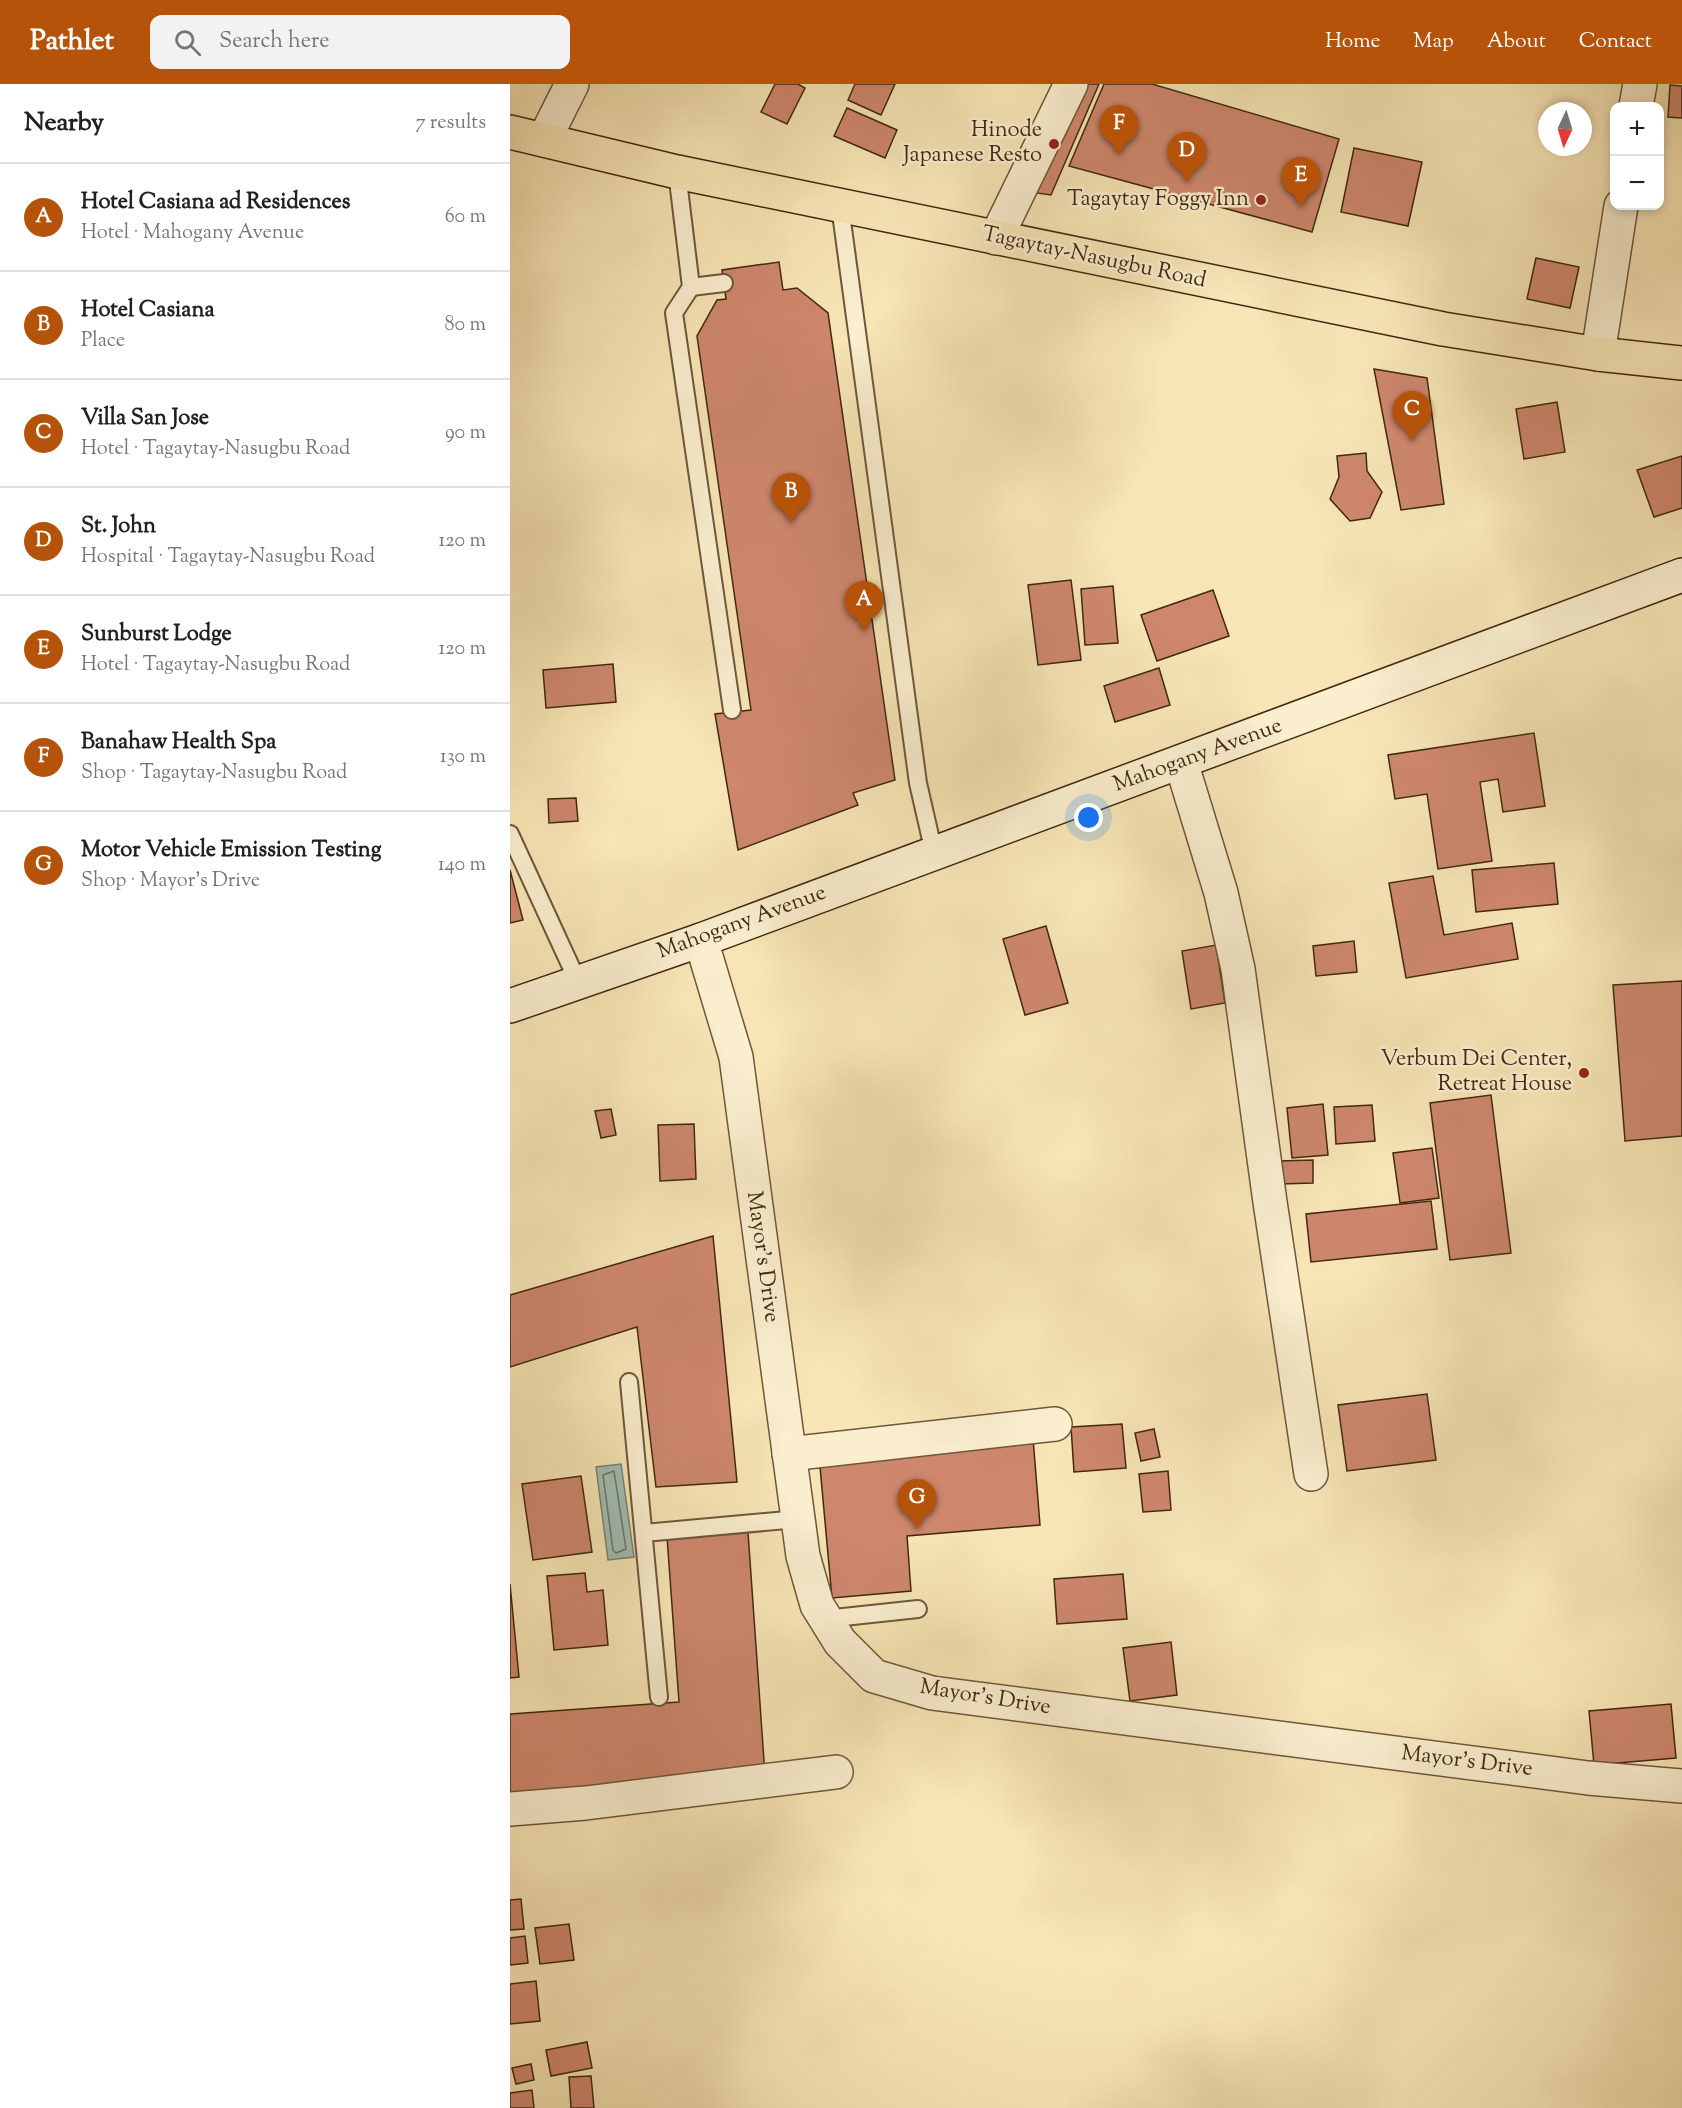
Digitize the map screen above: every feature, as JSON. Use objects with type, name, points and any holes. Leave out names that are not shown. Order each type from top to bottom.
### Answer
[{"type":"main road","name":"Tagaytay-Nasugbu Road","points":[[510,132],[677,172],[1443,329],[1598,354],[1682,363]]},
{"type":"street","points":[[544,140],[572,84]]},
{"type":"street","points":[[996,238],[1071,84]]},
{"type":"street","points":[[1637,102],[1640,84]]},
{"type":"street","points":[[1598,354],[1620,210]]},
{"type":"street","name":"Mahogany Avenue","points":[[510,1006],[701,940],[1682,574]]},
{"type":"street","points":[[1181,762],[1221,893],[1239,969],[1270,1202],[1311,1474]]},
{"type":"street","name":"Mayor's Drive","points":[[701,940],[736,1057],[803,1556],[817,1605],[825,1619],[840,1642],[874,1676],[932,1693],[1588,1778],[1682,1786]]},
{"type":"street","points":[[789,1454],[1055,1424]]},
{"type":"street","points":[[510,1809],[586,1803],[836,1772]]},
{"type":"lane","points":[[677,172],[692,288],[674,313],[732,710]]},
{"type":"lane","points":[[840,206],[918,783],[934,853]]},
{"type":"lane","points":[[692,288],[724,283]]},
{"type":"lane","points":[[510,834],[578,982]]},
{"type":"lane","points":[[629,1382],[659,1697]]},
{"type":"lane","points":[[644,1533],[798,1519]]},
{"type":"lane","points":[[825,1619],[918,1609]]},
{"type":"water","points":[[621,1464],[634,1557],[608,1560],[596,1467]]},
{"type":"building","points":[[775,84],[798,84],[805,88],[787,124],[761,112]]},
{"type":"building","points":[[855,84],[895,84],[881,115],[848,100]]},
{"type":"building","points":[[1074,84],[1099,84],[1051,195],[1022,191]]},
{"type":"building","points":[[1104,84],[1152,84],[1339,139],[1312,232],[1069,166]]},
{"type":"building","points":[[1670,85],[1682,86],[1682,118],[1668,117]]},
{"type":"building","points":[[847,108],[897,130],[885,158],[834,136]]},
{"type":"building","points":[[1354,148],[1422,162],[1408,226],[1341,212]]},
{"type":"building","points":[[1536,258],[1579,267],[1570,308],[1527,299]]},
{"type":"building","points":[[779,262],[783,290],[797,288],[828,313],[895,780],[853,793],[858,805],[738,850],[715,714],[751,710],[697,336],[717,300],[726,299],[722,270]]},
{"type":"building","points":[[1374,369],[1427,378],[1444,504],[1401,510]]},
{"type":"building","points":[[1557,402],[1565,452],[1524,459],[1516,409]]},
{"type":"building","points":[[1366,453],[1367,471],[1382,492],[1370,518],[1350,521],[1330,499],[1339,477],[1337,456]]},
{"type":"building","points":[[1682,456],[1682,508],[1654,517],[1637,470]]},
{"type":"building","points":[[1071,580],[1081,660],[1038,665],[1028,585]]},
{"type":"building","points":[[1113,586],[1118,643],[1085,645],[1081,589]]},
{"type":"building","points":[[1213,590],[1229,636],[1157,661],[1141,615]]},
{"type":"building","points":[[613,664],[616,702],[546,708],[543,670]]},
{"type":"building","points":[[1159,668],[1170,705],[1115,722],[1104,686]]},
{"type":"building","points":[[1534,733],[1545,806],[1503,812],[1498,779],[1480,782],[1492,861],[1438,869],[1427,794],[1395,799],[1388,755]]},
{"type":"building","points":[[576,798],[578,821],[549,823],[548,799]]},
{"type":"building","points":[[1554,863],[1558,904],[1476,912],[1472,870]]},
{"type":"building","points":[[510,870],[523,920],[510,923]]},
{"type":"building","points":[[1433,876],[1444,935],[1512,923],[1518,959],[1406,978],[1389,883]]},
{"type":"building","points":[[1046,926],[1068,1003],[1025,1015],[1003,939]]},
{"type":"building","points":[[1354,941],[1357,972],[1316,976],[1313,946]]},
{"type":"building","points":[[1216,945],[1225,1003],[1191,1009],[1182,951]]},
{"type":"building","points":[[1682,981],[1682,1136],[1625,1141],[1613,985]]},
{"type":"building","points":[[1491,1095],[1511,1253],[1450,1260],[1430,1103]]},
{"type":"building","points":[[1323,1104],[1328,1155],[1292,1158],[1287,1108]]},
{"type":"building","points":[[1372,1105],[1375,1141],[1336,1144],[1334,1107]]},
{"type":"building","points":[[611,1109],[616,1135],[601,1138],[595,1111]]},
{"type":"building","points":[[694,1124],[696,1179],[660,1181],[658,1125]]},
{"type":"building","points":[[1432,1148],[1439,1198],[1400,1203],[1393,1153]]},
{"type":"building","points":[[1313,1160],[1313,1183],[1280,1184],[1279,1161]]},
{"type":"building","points":[[1431,1201],[1437,1249],[1311,1262],[1306,1214]]},
{"type":"building","points":[[713,1236],[737,1482],[656,1487],[637,1327],[510,1367],[510,1295]]},
{"type":"building","points":[[1427,1394],[1436,1460],[1347,1471],[1338,1405]]},
{"type":"building","points":[[1122,1424],[1126,1468],[1074,1472],[1071,1427]]},
{"type":"building","points":[[1154,1429],[1160,1457],[1141,1461],[1135,1433]]},
{"type":"building","points":[[1033,1438],[1040,1525],[907,1536],[911,1591],[832,1598],[819,1456]]},
{"type":"building","points":[[1168,1471],[1171,1510],[1143,1512],[1139,1474]]},
{"type":"building","points":[[581,1476],[592,1552],[533,1560],[522,1484]]},
{"type":"building","points":[[748,1532],[765,1775],[510,1793],[510,1714],[679,1702],[667,1537]]},
{"type":"building","points":[[585,1573],[587,1592],[603,1590],[608,1645],[554,1650],[547,1576]]},
{"type":"building","points":[[1123,1574],[1127,1619],[1057,1624],[1054,1579]]},
{"type":"building","points":[[510,1584],[519,1677],[510,1678]]},
{"type":"building","points":[[1171,1642],[1177,1695],[1130,1701],[1123,1648]]},
{"type":"building","points":[[1671,1704],[1676,1758],[1594,1765],[1589,1711]]},
{"type":"building","points":[[521,1899],[524,1929],[510,1930],[510,1900]]},
{"type":"building","points":[[569,1924],[574,1960],[540,1964],[535,1928]]},
{"type":"building","points":[[525,1936],[528,1963],[510,1965],[510,1938]]},
{"type":"building","points":[[536,1981],[540,2021],[510,2024],[510,1984]]},
{"type":"building","points":[[587,2042],[592,2068],[551,2076],[546,2050]]},
{"type":"building","points":[[531,2064],[534,2080],[516,2084],[512,2068]]},
{"type":"building","points":[[591,2076],[594,2108],[571,2108],[569,2077]]},
{"type":"building","points":[[532,2090],[534,2108],[510,2108],[510,2093]]},
{"type":"place","name":"Hinode Japanese Resto","points":[[1054,144]]},
{"type":"place","name":"Banahaw Health Spa","points":[[1119,155]]},
{"type":"place","name":"St. John","points":[[1187,182]]},
{"type":"place","name":"Tagaytay Foggy Inn","points":[[1261,200]]},
{"type":"place","name":"Sunburst Lodge","points":[[1301,207]]},
{"type":"place","name":"Villa San Jose","points":[[1412,441]]},
{"type":"place","name":"Hotel Casiana","points":[[791,523]]},
{"type":"place","name":"Hotel Casiana ad Residences","points":[[864,631]]},
{"type":"place","name":"Verbum Dei Center, Retreat House","points":[[1584,1073]]},
{"type":"place","name":"Motor Vehicle Emission Testing","points":[[917,1529]]}]
